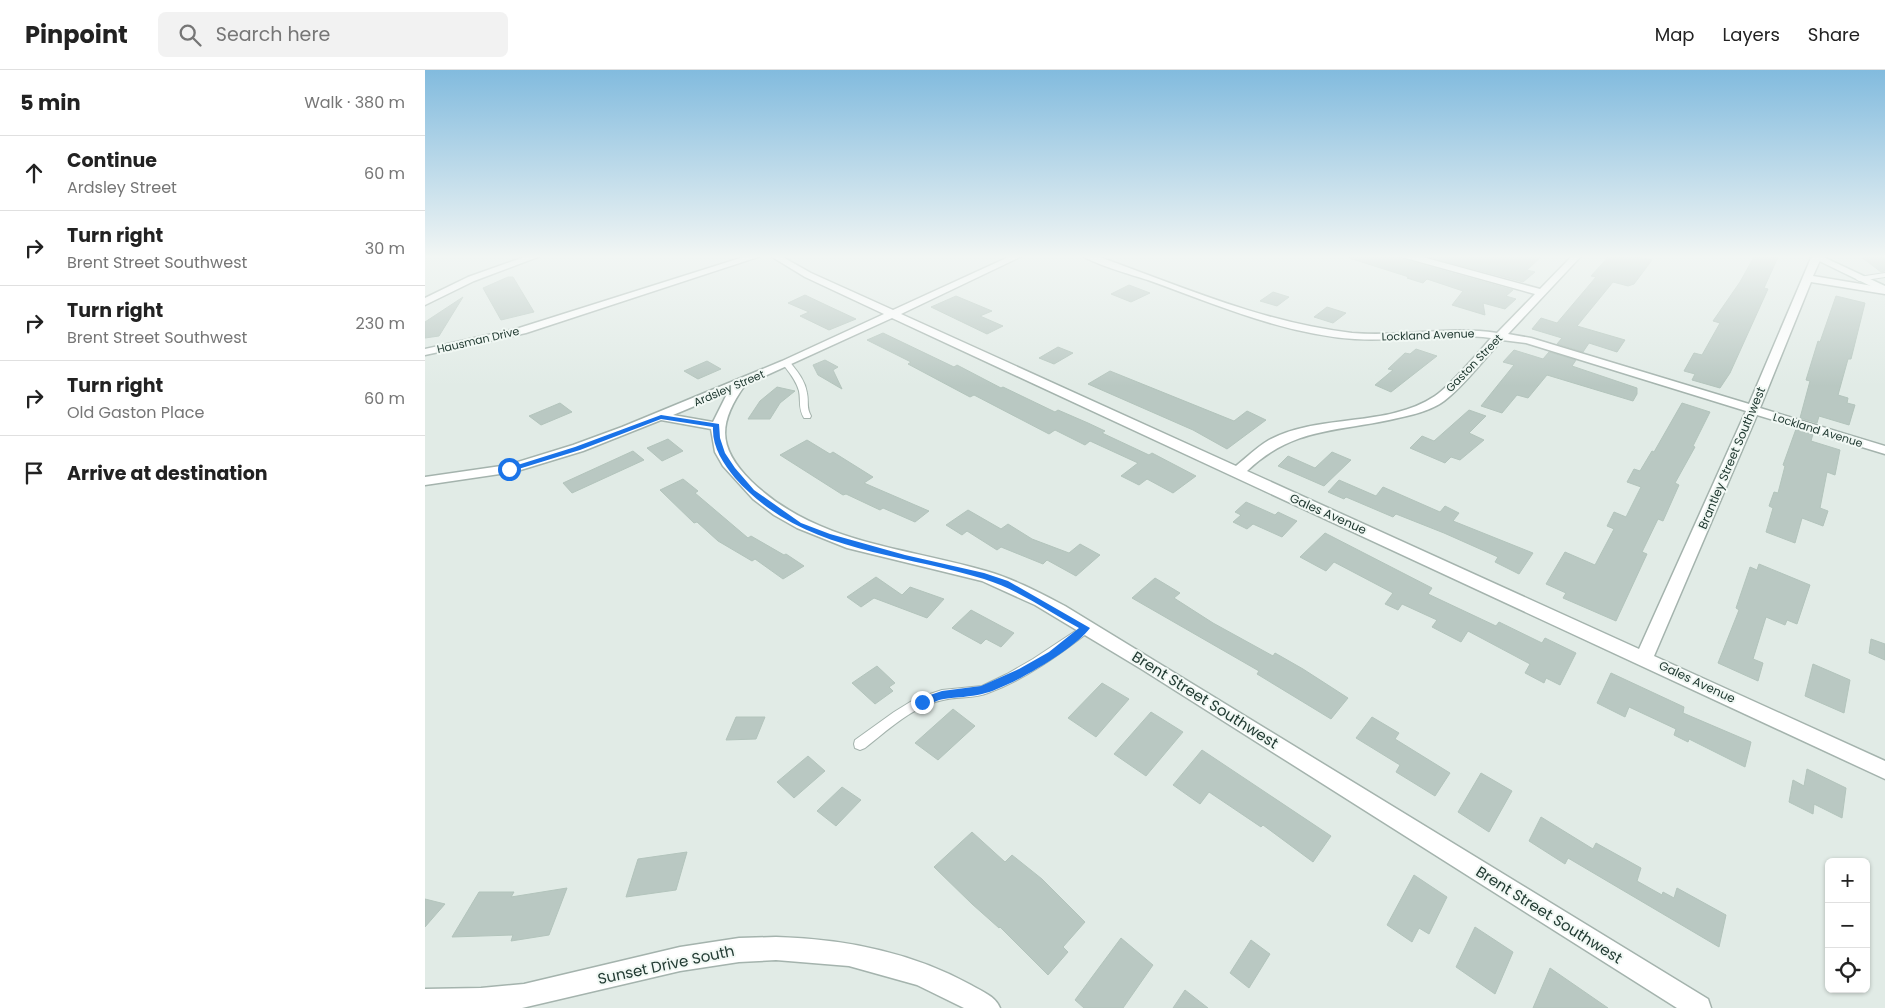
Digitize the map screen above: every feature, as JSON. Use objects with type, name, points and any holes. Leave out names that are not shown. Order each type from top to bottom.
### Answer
[{"type":"street","name":"Hausman Drive","points":[[425,352],[478,342],[530,328],[622,299]]},
{"type":"street","name":"Gales Avenue","points":[[862,299],[1885,770]]},
{"type":"street","name":"Ardsley Street","points":[[425,481],[485,474],[533,463],[661,417],[786,363],[924,299]]},
{"type":"street","name":"Lockland Avenue","points":[[1209,299],[1257,316],[1309,330],[1363,336],[1454,332],[1500,335],[1527,340],[1885,450]]},
{"type":"street","name":"Gaston Street","points":[[1237,472],[1265,448],[1286,438],[1335,425],[1394,416],[1424,407],[1439,398],[1453,385],[1537,299]]},
{"type":"street","name":"Brantley Street Southwest","points":[[1644,658],[1753,410],[1799,299]]},
{"type":"street","name":"Brent Street Southwest","points":[[739,383],[725,403],[717,426],[716,438],[722,453],[732,469],[751,491],[798,525],[827,536],[905,558],[984,576],[1005,583],[1149,664],[1699,1008]]},
{"type":"street","points":[[661,417],[717,426]]},
{"type":"street","name":"Sunset Drive South","points":[[425,1001],[469,1002],[537,993],[699,955],[789,947],[857,954],[908,968],[957,989],[988,1008]]},
{"type":"lane","points":[[786,363],[804,387],[806,396],[803,409],[807,416]]},
{"type":"lane","points":[[860,744],[922,702],[942,695],[982,690],[1023,672],[1052,654],[1086,628]]},
{"type":"building","points":[[462,299],[439,336],[425,338],[425,322]]},
{"type":"building","points":[[489,299],[526,299],[534,312],[501,320]]},
{"type":"building","points":[[797,299],[813,299],[856,319],[829,330],[800,316],[809,312],[788,303]]},
{"type":"building","points":[[950,299],[963,299],[992,311],[980,316],[1003,326],[987,334],[931,307]]},
{"type":"building","points":[[1123,299],[1138,299],[1131,302]]},
{"type":"building","points":[[1263,299],[1287,299],[1277,306],[1260,301]]},
{"type":"building","points":[[1457,299],[1516,299],[1505,309],[1483,303],[1485,315],[1452,305]]},
{"type":"building","points":[[1578,299],[1599,299],[1577,326],[1625,340],[1617,352],[1589,343],[1583,352],[1557,344],[1562,338],[1532,329],[1541,318],[1557,323]]},
{"type":"building","points":[[1728,299],[1764,299],[1730,373],[1720,388],[1692,380],[1695,374],[1684,371],[1694,353],[1702,355],[1720,323],[1713,321]]},
{"type":"building","points":[[1835,299],[1847,299],[1865,303],[1851,359],[1848,359],[1838,395],[1848,398],[1847,403],[1855,405],[1849,425],[1819,416],[1817,423],[1800,418],[1810,381],[1806,380],[1818,341],[1820,342]]},
{"type":"building","points":[[1327,307],[1346,313],[1333,323],[1314,317]]},
{"type":"building","points":[[883,333],[954,367],[957,365],[1001,388],[1003,387],[1055,412],[1058,410],[1088,423],[1105,431],[1102,433],[1149,455],[1152,453],[1196,476],[1173,493],[1147,479],[1139,485],[1121,476],[1138,463],[1090,441],[1085,445],[1055,430],[1049,434],[974,395],[970,397],[908,364],[911,362],[867,340]]},
{"type":"building","points":[[1058,347],[1073,353],[1054,364],[1039,358]]},
{"type":"building","points":[[1416,349],[1437,356],[1391,392],[1375,385],[1393,370],[1388,369],[1405,353],[1410,354]]},
{"type":"building","points":[[1514,350],[1543,359],[1549,352],[1576,360],[1572,366],[1637,388],[1637,394],[1633,401],[1547,375],[1528,398],[1517,395],[1502,413],[1481,406],[1514,365],[1503,362]]},
{"type":"building","points":[[825,360],[838,367],[833,370],[842,389],[818,375],[813,365]]},
{"type":"building","points":[[707,361],[721,369],[698,379],[684,371]]},
{"type":"building","points":[[1110,371],[1234,421],[1247,411],[1266,420],[1227,449],[1193,430],[1088,384]]},
{"type":"building","points":[[777,387],[795,391],[780,403],[770,419],[748,419],[760,401]]},
{"type":"building","points":[[560,403],[572,412],[541,425],[529,416]]},
{"type":"building","points":[[1682,403],[1710,412],[1693,446],[1695,447],[1675,483],[1679,485],[1663,521],[1658,519],[1642,552],[1647,554],[1616,621],[1563,598],[1566,593],[1546,584],[1565,552],[1595,565],[1614,529],[1607,526],[1614,512],[1626,517],[1641,487],[1627,482],[1634,469],[1640,471],[1652,451],[1654,452]]},
{"type":"building","points":[[1469,410],[1486,416],[1469,433],[1484,440],[1460,460],[1451,457],[1445,463],[1410,448],[1422,436],[1434,441]]},
{"type":"building","points":[[1796,429],[1813,434],[1811,441],[1840,450],[1835,475],[1827,472],[1820,508],[1828,511],[1823,526],[1802,518],[1795,543],[1766,532],[1773,508],[1769,506],[1774,492],[1778,493],[1785,466],[1783,465]]},
{"type":"building","points":[[668,439],[683,451],[662,461],[647,448]]},
{"type":"building","points":[[807,440],[830,454],[833,452],[873,477],[864,483],[929,511],[915,522],[883,508],[880,510],[846,494],[843,495],[780,455]]},
{"type":"building","points":[[633,451],[644,460],[572,493],[563,483]]},
{"type":"building","points":[[1332,452],[1351,460],[1324,486],[1278,466],[1288,456],[1315,468]]},
{"type":"building","points":[[683,479],[698,491],[695,493],[748,538],[751,536],[784,555],[786,554],[804,566],[783,579],[755,559],[752,561],[718,541],[697,522],[694,523],[660,490]]},
{"type":"building","points":[[1339,480],[1376,496],[1383,487],[1440,512],[1445,506],[1459,513],[1453,521],[1533,553],[1519,574],[1495,562],[1498,557],[1444,533],[1396,514],[1393,517],[1346,497],[1344,499],[1328,492]]},
{"type":"building","points":[[1246,502],[1275,515],[1278,512],[1297,521],[1282,537],[1253,524],[1247,529],[1233,522],[1241,515],[1235,512]]},
{"type":"building","points":[[968,510],[1001,529],[1008,524],[1032,539],[1069,553],[1080,544],[1100,555],[1076,576],[1047,560],[1043,564],[1001,547],[997,550],[967,531],[962,535],[946,525]]},
{"type":"building","points":[[1325,533],[1432,588],[1428,594],[1496,626],[1499,622],[1542,643],[1545,638],[1576,653],[1560,685],[1546,678],[1544,683],[1525,673],[1530,664],[1468,631],[1461,642],[1432,627],[1437,620],[1402,604],[1398,610],[1385,604],[1393,593],[1334,562],[1326,571],[1300,557]]},
{"type":"building","points":[[1759,564],[1810,585],[1797,624],[1787,620],[1785,625],[1766,617],[1753,659],[1763,663],[1758,681],[1718,663],[1739,610],[1736,608],[1750,567],[1757,570]]},
{"type":"building","points":[[876,577],[902,595],[910,587],[944,599],[927,618],[874,598],[861,607],[847,597]]},
{"type":"building","points":[[1155,578],[1180,593],[1174,598],[1213,623],[1273,656],[1275,653],[1348,698],[1331,719],[1257,674],[1259,671],[1132,598]]},
{"type":"building","points":[[971,610],[1014,633],[1001,647],[986,639],[981,644],[952,628]]},
{"type":"building","points":[[1871,639],[1885,644],[1885,660],[1869,653]]},
{"type":"building","points":[[1813,664],[1850,680],[1844,713],[1805,696]]},
{"type":"building","points":[[877,666],[895,683],[889,687],[893,691],[875,704],[852,683]]},
{"type":"building","points":[[1611,673],[1684,707],[1683,713],[1751,742],[1745,767],[1689,739],[1688,742],[1674,735],[1676,729],[1629,707],[1625,717],[1597,703]]},
{"type":"building","points":[[1102,683],[1129,699],[1096,737],[1068,718]]},
{"type":"building","points":[[953,709],[975,726],[938,760],[915,743]]},
{"type":"building","points":[[1151,712],[1183,732],[1146,776],[1114,754]]},
{"type":"building","points":[[736,717],[765,717],[756,739],[726,740]]},
{"type":"building","points":[[1372,717],[1399,733],[1395,739],[1450,773],[1435,796],[1396,772],[1400,765],[1356,738]]},
{"type":"building","points":[[1202,750],[1331,836],[1313,862],[1263,825],[1261,827],[1209,792],[1200,804],[1173,785]]},
{"type":"building","points":[[808,756],[825,771],[794,798],[777,782]]},
{"type":"building","points":[[1807,769],[1846,788],[1842,818],[1814,804],[1813,814],[1789,802],[1793,780],[1804,786]]},
{"type":"building","points":[[1481,773],[1512,791],[1489,832],[1458,812]]},
{"type":"building","points":[[842,787],[861,800],[836,826],[817,811]]},
{"type":"building","points":[[1541,817],[1593,849],[1596,843],[1641,868],[1637,881],[1662,895],[1663,892],[1674,898],[1677,888],[1726,915],[1719,947],[1568,858],[1565,864],[1529,841]]},
{"type":"building","points":[[972,832],[1005,862],[1012,855],[1042,879],[1085,922],[1063,947],[1068,952],[1048,975],[1000,927],[972,904],[934,867]]},
{"type":"building","points":[[687,852],[676,890],[626,897],[638,859]]},
{"type":"building","points":[[1414,875],[1447,897],[1429,934],[1419,928],[1412,942],[1387,925]]},
{"type":"building","points":[[567,888],[549,935],[511,941],[513,935],[452,937],[479,892],[514,892],[511,897]]},
{"type":"building","points":[[425,899],[445,904],[425,927]]},
{"type":"building","points":[[1475,927],[1513,952],[1495,994],[1456,967]]},
{"type":"building","points":[[1121,938],[1153,965],[1123,1008],[1084,1008],[1075,1000]]},
{"type":"building","points":[[1251,940],[1270,954],[1249,988],[1230,973]]},
{"type":"building","points":[[1550,968],[1608,1008],[1533,1008]]},
{"type":"building","points":[[1185,990],[1208,1008],[1173,1008]]},
{"type":"route","points":[[509,469],[577,448],[661,417],[717,426],[716,438],[722,453],[732,469],[751,491],[798,525],[827,536],[905,558],[984,576],[1005,583],[1086,628],[1052,654],[1023,672],[982,690],[942,695],[922,702]]}]
